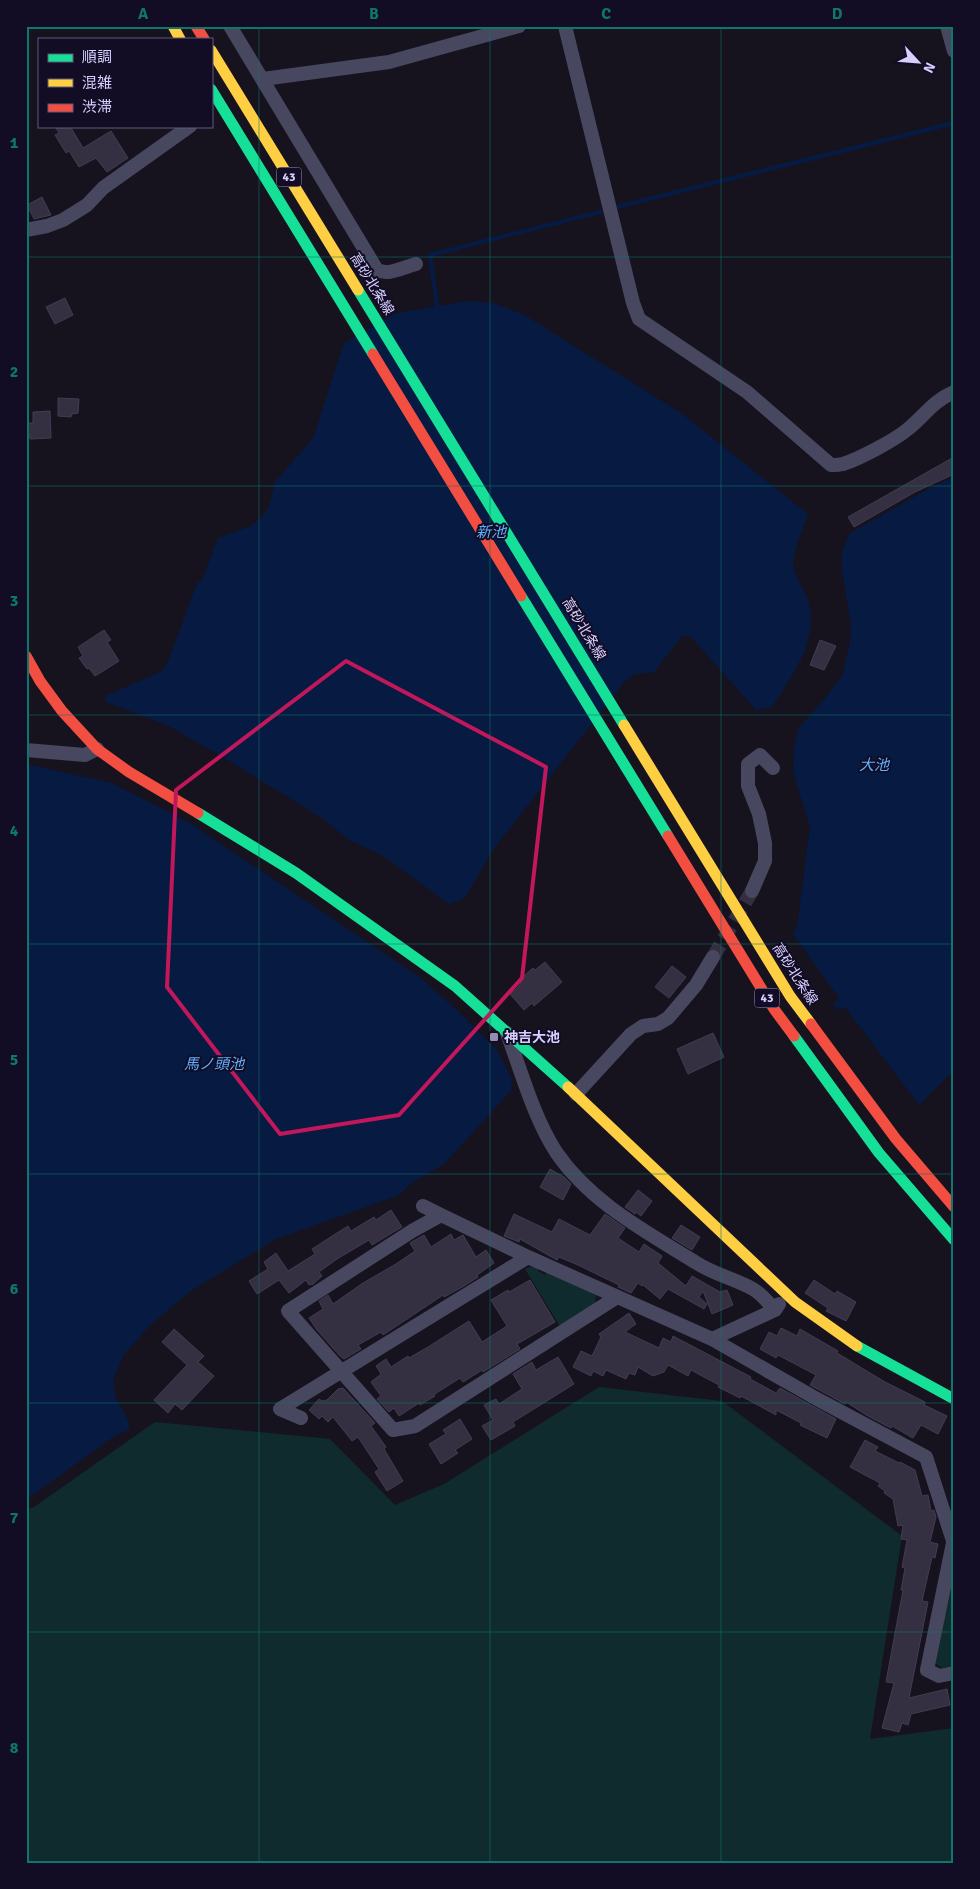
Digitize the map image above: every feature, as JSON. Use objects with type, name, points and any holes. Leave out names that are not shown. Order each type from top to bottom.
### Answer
[{"type":"main road","points":[[173,26],[179,38]]},
{"type":"main road","points":[[196,26],[203,38]]},
{"type":"main road","name":"高砂北条線","points":[[212,52],[790,996],[896,1139],[954,1207]]},
{"type":"main road","name":"43","points":[[212,93],[216,108],[352,316],[774,1009],[879,1153],[954,1240]]},
{"type":"main road","points":[[26,656],[40,681],[62,711],[97,748],[129,772],[296,872],[454,986],[506,1030],[576,1094],[795,1302],[827,1328],[860,1349],[954,1399]]},
{"type":"street","points":[[230,26],[377,270],[388,272],[416,264]]},
{"type":"street","points":[[263,79],[389,62],[519,26]]},
{"type":"street","points":[[565,26],[633,303],[639,319],[747,392],[831,465],[841,465],[885,443],[908,429],[927,409],[942,397],[954,392]]},
{"type":"street","points":[[947,26],[954,51]]},
{"type":"street","points":[[26,230],[47,226],[62,220],[87,205],[103,188],[187,128]]},
{"type":"street","points":[[26,750],[85,755],[97,748]]},
{"type":"street","points":[[752,891],[765,861],[765,843],[759,814],[748,786],[748,764],[760,754],[773,768]]},
{"type":"street","points":[[576,1094],[631,1034],[643,1026],[658,1024],[668,1018],[696,985],[713,957]]},
{"type":"street","points":[[506,1030],[541,1124],[556,1152],[577,1178],[600,1200],[628,1220],[698,1265],[755,1290],[775,1310]]},
{"type":"street","points":[[423,1206],[528,1257],[712,1339],[817,1399],[926,1457],[953,1543],[927,1670],[939,1676],[954,1672]]},
{"type":"street","points":[[441,1215],[412,1231],[288,1311],[393,1430],[415,1426],[617,1297]]},
{"type":"street","points":[[301,1418],[280,1409],[528,1257]]},
{"type":"street","points":[[712,1339],[775,1310],[786,1293]]},
{"type":"highlighted area","points":[[346,661],[546,767],[522,978],[399,1115],[280,1134],[167,987],[176,790]]},
{"type":"green space","points":[[534,1266],[539,1268],[538,1271],[545,1275],[547,1271],[596,1294],[595,1306],[561,1328],[525,1269]]},
{"type":"green space","points":[[599,1387],[722,1401],[902,1536],[870,1739],[954,1728],[954,1863],[26,1863],[26,1510],[34,1507],[155,1422],[330,1439],[395,1505],[444,1484]]},
{"type":"green space","points":[[952,1575],[954,1575],[954,1666],[942,1668],[935,1663]]},
{"type":"water","name":"新池","points":[[467,301],[493,303],[523,314],[681,413],[808,514],[797,544],[793,566],[808,601],[811,615],[807,643],[802,657],[772,707],[756,710],[690,636],[682,636],[654,672],[635,674],[625,681],[492,851],[465,898],[449,904],[383,856],[349,840],[322,818],[221,756],[169,726],[106,702],[105,696],[162,671],[169,659],[197,583],[202,580],[218,538],[251,526],[261,518],[269,507],[275,482],[313,438],[344,343],[396,313]]},
{"type":"water","name":"大池","points":[[954,477],[954,1070],[919,1105],[845,1007],[838,1010],[833,1004],[839,998],[792,933],[797,927],[810,827],[793,772],[794,749],[798,729],[827,696],[843,674],[851,636],[842,570],[842,551],[850,533],[932,487]]},
{"type":"water","name":"馬ノ頭池","points":[[26,764],[112,783],[190,823],[422,979],[497,1050],[512,1079],[511,1091],[444,1164],[412,1183],[397,1196],[276,1239],[191,1291],[150,1325],[123,1356],[113,1380],[116,1398],[129,1422],[129,1430],[116,1435],[26,1500]]},
{"type":"building","points":[[56,128],[71,128],[83,148],[111,131],[128,158],[107,172],[96,158],[79,167],[69,151],[66,153],[55,135],[59,133]]},
{"type":"building","points":[[42,197],[51,215],[34,219],[27,205]]},
{"type":"building","points":[[65,298],[73,315],[55,324],[46,307]]},
{"type":"building","points":[[58,398],[79,399],[78,413],[72,414],[71,417],[58,416]]},
{"type":"building","points":[[50,411],[51,438],[30,439],[27,423],[33,423],[33,412]]},
{"type":"building","points":[[954,457],[954,474],[915,492],[854,527],[848,517]]},
{"type":"building","points":[[104,630],[111,640],[107,642],[119,661],[95,676],[79,658],[83,656],[78,647]]},
{"type":"building","points":[[820,640],[836,646],[824,670],[810,665]]},
{"type":"building","points":[[545,962],[562,982],[534,1006],[532,1003],[524,1010],[510,994],[521,983],[518,981],[533,968],[535,970]]},
{"type":"building","points":[[672,966],[686,977],[669,998],[655,987]]},
{"type":"building","points":[[713,1033],[724,1057],[688,1074],[677,1049]]},
{"type":"building","points":[[550,1169],[564,1177],[571,1184],[563,1200],[540,1187]]},
{"type":"building","points":[[638,1190],[652,1201],[641,1216],[625,1207]]},
{"type":"building","points":[[391,1210],[402,1227],[372,1245],[369,1240],[337,1259],[319,1272],[322,1276],[312,1285],[309,1285],[306,1280],[289,1293],[279,1280],[257,1294],[249,1281],[268,1269],[264,1262],[276,1253],[288,1271],[315,1254],[312,1249],[348,1226],[351,1231],[374,1217],[376,1220]]},
{"type":"building","points":[[514,1214],[552,1232],[559,1219],[590,1235],[605,1214],[625,1228],[618,1238],[639,1252],[644,1244],[662,1256],[658,1263],[686,1286],[692,1276],[720,1292],[727,1290],[733,1305],[712,1314],[703,1291],[699,1297],[707,1304],[704,1309],[668,1289],[660,1299],[638,1283],[631,1293],[578,1265],[559,1257],[557,1260],[520,1239],[519,1242],[504,1236]]},
{"type":"building","points":[[681,1225],[700,1237],[692,1250],[672,1238]]},
{"type":"building","points":[[451,1234],[454,1240],[463,1235],[476,1257],[486,1250],[494,1263],[477,1275],[478,1277],[444,1297],[443,1295],[383,1335],[381,1332],[358,1345],[361,1349],[344,1359],[317,1330],[309,1318],[323,1309],[319,1301],[328,1295],[333,1304],[415,1251],[410,1243],[424,1235],[431,1247]]},
{"type":"building","points":[[530,1280],[555,1322],[517,1344],[520,1349],[483,1372],[482,1370],[463,1382],[460,1378],[433,1395],[435,1396],[420,1405],[419,1403],[399,1416],[394,1408],[389,1412],[377,1399],[381,1396],[371,1382],[381,1374],[376,1366],[386,1359],[391,1367],[408,1356],[409,1358],[428,1347],[469,1321],[482,1342],[507,1326],[491,1300]]},
{"type":"building","points":[[814,1280],[835,1294],[837,1291],[856,1302],[846,1321],[826,1311],[828,1308],[805,1293]]},
{"type":"building","points":[[629,1313],[636,1324],[625,1332],[659,1348],[663,1338],[671,1342],[673,1336],[751,1377],[750,1379],[776,1393],[780,1388],[836,1419],[827,1438],[800,1425],[801,1423],[776,1410],[776,1415],[741,1396],[740,1398],[718,1387],[719,1385],[691,1370],[688,1376],[668,1365],[664,1372],[653,1376],[638,1367],[635,1375],[629,1373],[626,1379],[606,1370],[603,1376],[593,1371],[591,1376],[573,1367],[581,1351],[592,1356],[601,1337],[599,1334]]},
{"type":"building","points":[[781,1328],[797,1336],[800,1329],[885,1382],[925,1402],[924,1405],[947,1416],[938,1434],[921,1425],[913,1438],[810,1385],[816,1375],[778,1355],[776,1358],[760,1349],[769,1332],[777,1336]]},
{"type":"building","points":[[174,1329],[204,1356],[198,1362],[214,1376],[182,1410],[175,1404],[168,1413],[154,1400],[187,1365],[162,1342]]},
{"type":"building","points":[[558,1357],[574,1384],[513,1422],[515,1426],[491,1440],[482,1426],[493,1420],[484,1405],[496,1399],[499,1404],[522,1389],[513,1374],[532,1362],[536,1370]]},
{"type":"building","points":[[343,1388],[375,1423],[371,1426],[386,1447],[384,1449],[403,1481],[387,1491],[375,1472],[379,1469],[358,1437],[352,1441],[333,1417],[328,1422],[322,1416],[319,1419],[309,1410],[319,1399],[322,1401],[327,1400],[338,1389]]},
{"type":"building","points":[[460,1419],[472,1439],[455,1450],[458,1453],[441,1464],[429,1444],[446,1434],[443,1430]]},
{"type":"building","points":[[865,1440],[878,1447],[875,1451],[915,1470],[922,1496],[928,1495],[931,1511],[934,1510],[936,1517],[930,1542],[938,1544],[935,1558],[932,1557],[922,1601],[928,1602],[909,1698],[947,1689],[950,1705],[911,1714],[908,1725],[902,1723],[899,1732],[882,1728],[894,1683],[886,1682],[903,1590],[901,1590],[905,1568],[902,1567],[907,1540],[901,1539],[903,1525],[898,1526],[893,1499],[878,1486],[880,1483],[850,1467]]},
{"type":"waterway","points":[[617,207],[954,123]]},
{"type":"waterway","points":[[437,305],[430,255],[600,212]]},
{"type":"tunnel","points":[[713,957],[752,891]]},
{"type":"traffic: fast","points":[[212,91],[373,354]]},
{"type":"traffic: fast","points":[[358,290],[624,725]]},
{"type":"traffic: fast","points":[[521,596],[668,836]]},
{"type":"traffic: fast","points":[[198,813],[296,873],[455,986],[568,1087]]},
{"type":"traffic: fast","points":[[794,1036],[879,1153],[954,1240]]},
{"type":"traffic: fast","points":[[857,1346],[954,1399]]},
{"type":"traffic: slow","points":[[173,26],[179,38]]},
{"type":"traffic: slow","points":[[212,52],[358,290]]},
{"type":"traffic: slow","points":[[624,725],[790,996],[811,1024]]},
{"type":"traffic: slow","points":[[568,1087],[795,1302],[857,1346]]},
{"type":"traffic: jam","points":[[196,26],[203,38]]},
{"type":"traffic: jam","points":[[373,354],[521,596]]},
{"type":"traffic: jam","points":[[26,656],[40,681],[62,711],[97,749],[129,772],[198,813]]},
{"type":"traffic: jam","points":[[668,836],[774,1009],[794,1036]]},
{"type":"traffic: jam","points":[[811,1024],[896,1139],[954,1207]]},
{"type":"place","name":"神吉大池","points":[[494,1037]]}]
